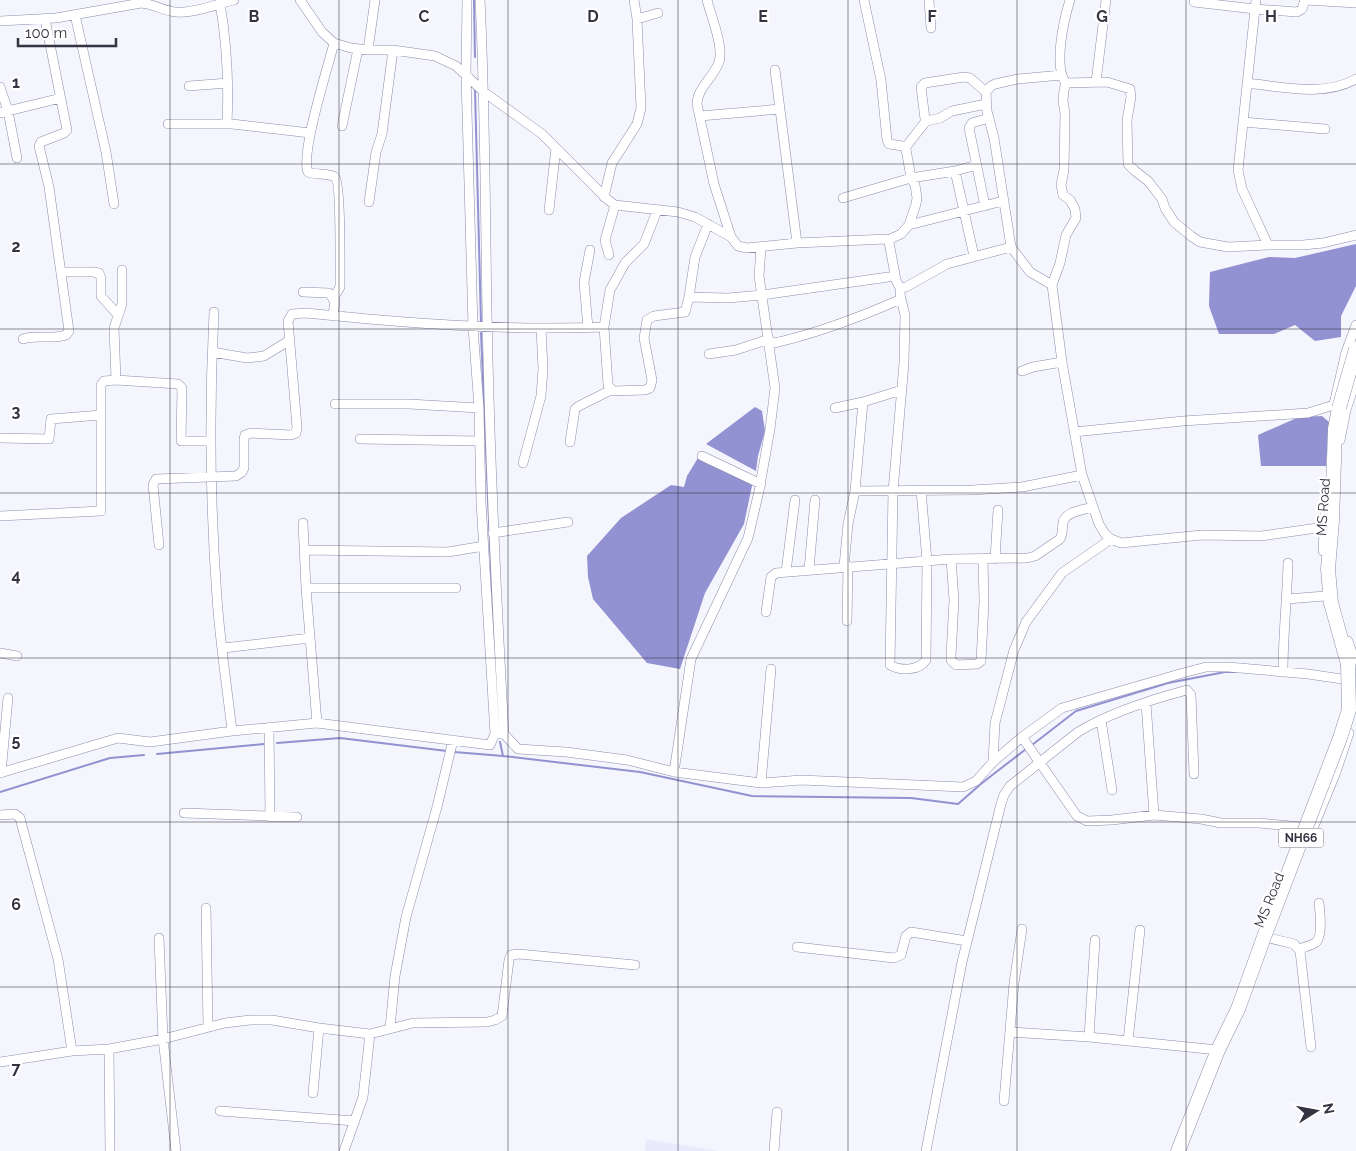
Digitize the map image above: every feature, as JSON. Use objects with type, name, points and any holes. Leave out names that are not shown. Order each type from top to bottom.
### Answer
[{"type":"highway","name":"NH66","points":[[1178,1151],[1220,1046],[1238,1009],[1334,757],[1348,715],[1352,664],[1331,603],[1328,569],[1332,521],[1335,429],[1339,408],[1356,350]]},
{"type":"highway","points":[[1352,664],[1356,693]]},
{"type":"street","points":[[0,21],[45,19],[150,2],[174,12],[183,13],[234,0]]},
{"type":"street","points":[[300,0],[322,32],[334,43],[358,49],[393,50],[435,56],[456,66],[484,92],[542,134],[615,205],[678,212],[695,217],[731,237]]},
{"type":"street","points":[[368,50],[375,0]]},
{"type":"street","points":[[467,0],[466,75],[473,327],[479,408],[484,546],[499,734],[518,748],[627,760],[674,772],[761,783],[801,780],[963,787],[976,781],[993,762],[1024,740],[1062,708],[1183,673],[1206,667],[1228,667],[1344,678],[1356,681]]},
{"type":"street","points":[[8,698],[1,773],[86,746],[118,738],[150,742],[232,731],[317,723],[490,745],[499,734],[484,92],[480,0]]},
{"type":"street","points":[[604,196],[612,163],[636,124],[641,108],[637,19],[634,0]]},
{"type":"street","points":[[707,0],[720,56],[716,68],[698,95],[697,104],[714,184],[731,237],[738,246],[761,248],[797,243],[888,240],[901,234],[909,225],[917,198],[905,148],[926,121],[922,87],[924,83],[964,77],[970,78],[986,92]]},
{"type":"street","points":[[864,0],[881,80],[887,140],[890,144],[905,148]]},
{"type":"street","points":[[929,0],[931,28]]},
{"type":"street","points":[[1070,0],[1064,24],[1061,50],[1065,122],[1064,170],[1061,191],[1076,209],[1076,218],[1066,235],[1060,263],[1052,285],[1062,362],[1082,475],[1099,524],[1104,534],[1121,543],[1202,535],[1261,536],[1324,527]]},
{"type":"street","points":[[1096,82],[1106,0]]},
{"type":"street","points":[[1194,2],[1256,4],[1297,12],[1302,9],[1305,0],[1356,3]]},
{"type":"street","points":[[220,3],[227,40],[228,83],[226,124]]},
{"type":"street","points":[[1256,4],[1238,170],[1239,179],[1268,245]]},
{"type":"street","points":[[637,19],[658,13]]},
{"type":"street","points":[[75,15],[106,152],[114,204]]},
{"type":"street","points":[[23,339],[32,337],[57,338],[68,334],[49,187],[39,146],[41,142],[66,131],[45,19]]},
{"type":"street","points":[[333,299],[340,287],[337,181],[333,176],[308,172],[306,165],[310,133],[334,43]]},
{"type":"street","points":[[342,126],[358,49]]},
{"type":"street","points":[[369,202],[376,152],[382,134],[393,50]]},
{"type":"street","points":[[775,70],[797,243]]},
{"type":"street","points":[[1052,285],[1030,272],[1011,247],[994,138],[986,104],[986,92],[991,86],[1003,82],[1018,79],[1064,79],[1107,82],[1130,89],[1131,97],[1127,120],[1128,164],[1148,181],[1162,198],[1169,214],[1181,229],[1200,242],[1228,247],[1303,245],[1323,243],[1356,235]]},
{"type":"street","points":[[1247,83],[1317,90],[1344,86],[1356,79]]},
{"type":"street","points":[[189,86],[228,83]]},
{"type":"street","points":[[0,87],[4,112],[17,158]]},
{"type":"street","points":[[4,112],[61,98]]},
{"type":"street","points":[[926,121],[932,121],[952,111],[986,104]]},
{"type":"street","points":[[700,116],[780,109]]},
{"type":"street","points":[[985,206],[969,128],[972,123],[989,118]]},
{"type":"street","points":[[1243,122],[1325,129]]},
{"type":"street","points":[[168,124],[226,124],[310,133]]},
{"type":"street","points":[[550,210],[556,148]]},
{"type":"street","points":[[843,198],[911,178],[955,171],[977,165]]},
{"type":"street","points":[[955,171],[974,256]]},
{"type":"street","points":[[909,225],[1003,201]]},
{"type":"street","points":[[609,256],[605,240],[615,205]]},
{"type":"street","points":[[611,390],[608,385],[604,327],[610,290],[625,263],[644,244],[657,211]]},
{"type":"street","points":[[570,442],[575,409],[611,390],[645,390],[650,388],[652,380],[644,338],[647,320],[654,316],[685,312],[695,257],[708,224]]},
{"type":"street","points":[[888,240],[895,276],[900,288],[900,299],[904,315],[904,363],[893,491],[891,564],[890,665],[895,667],[919,668],[923,666],[926,660],[927,561],[921,490]]},
{"type":"street","points":[[900,288],[906,287],[946,264],[1011,247]]},
{"type":"street","points":[[674,772],[691,660],[748,538],[761,484],[775,388],[759,276],[761,248]]},
{"type":"street","points":[[588,328],[584,282],[590,250]]},
{"type":"street","points":[[116,380],[114,328],[122,304],[122,270]]},
{"type":"street","points":[[61,272],[93,272],[99,274],[101,278],[101,296],[118,315]]},
{"type":"street","points":[[688,297],[728,298],[762,296],[895,276]]},
{"type":"street","points":[[303,292],[329,293],[335,301],[333,316]]},
{"type":"street","points":[[709,354],[736,350],[769,341],[802,337],[836,326],[900,299]]},
{"type":"street","points":[[214,312],[210,477],[217,600],[232,731]]},
{"type":"street","points":[[159,546],[154,482],[159,478],[232,476],[242,472],[245,435],[251,433],[291,436],[296,433],[288,321],[292,314],[306,313],[473,327],[541,329],[604,327]]},
{"type":"street","points":[[1010,1032],[1220,1046],[1254,948],[1337,738],[1344,709],[1344,678],[1325,596],[1323,566],[1324,527],[1330,426],[1346,352],[1356,325]]},
{"type":"street","points":[[523,463],[541,396],[543,369],[541,329]]},
{"type":"street","points":[[212,352],[248,358],[264,356],[290,340]]},
{"type":"street","points":[[1022,371],[1062,362]]},
{"type":"street","name":"MS Road","points":[[1352,664],[1335,600],[1332,569],[1340,439],[1346,410],[1356,380]]},
{"type":"street","points":[[0,516],[101,511],[101,385],[104,381],[176,383],[181,385],[181,441],[210,441]]},
{"type":"street","points":[[835,408],[902,390]]},
{"type":"street","points":[[846,621],[848,524],[855,491],[863,402]]},
{"type":"street","points":[[335,404],[409,404],[479,408]]},
{"type":"street","points":[[1074,432],[1183,421],[1308,413],[1334,405]]},
{"type":"street","points":[[0,438],[49,439],[51,419],[101,415]]},
{"type":"street","points":[[360,439],[480,441]]},
{"type":"street","points":[[702,456],[761,484]]},
{"type":"street","points":[[855,491],[1022,487],[1082,475]]},
{"type":"street","points":[[786,572],[795,500]]},
{"type":"street","points":[[809,570],[815,500]]},
{"type":"street","points":[[766,612],[771,577],[776,573],[951,559],[995,560],[1027,558],[1035,556],[1060,538],[1063,520],[1066,515],[1093,507]]},
{"type":"street","points":[[995,560],[998,510]]},
{"type":"street","points":[[493,533],[568,522]]},
{"type":"street","points":[[303,523],[306,588],[317,723]]},
{"type":"street","points":[[993,762],[995,723],[1014,650],[1026,622],[1062,573],[1111,539]]},
{"type":"street","points":[[304,550],[448,552],[484,546]]},
{"type":"street","points":[[951,559],[954,600],[951,660],[956,665],[977,664],[981,661],[984,602],[983,560]]},
{"type":"street","points":[[1283,672],[1283,629],[1287,599],[1288,563]]},
{"type":"street","points":[[306,588],[456,588]]},
{"type":"street","points":[[1287,599],[1325,596]]},
{"type":"street","points":[[223,648],[310,638]]},
{"type":"street","points":[[0,653],[17,656]]},
{"type":"street","points":[[761,783],[771,669]]},
{"type":"street","name":"MS Road","points":[[1220,1046],[1240,1013],[1336,772],[1356,709],[1344,678]]},
{"type":"street","points":[[926,1151],[967,941],[1004,795],[1010,786],[1078,732],[1101,720],[1186,690],[1191,692],[1194,774]]},
{"type":"street","points":[[1146,703],[1154,815]]},
{"type":"street","points":[[1101,720],[1112,790]]},
{"type":"street","points":[[270,727],[270,817]]},
{"type":"street","points":[[390,1028],[395,976],[406,916],[437,807],[453,740]]},
{"type":"street","points":[[1024,740],[1081,819],[1087,821],[1154,815],[1201,819],[1221,823],[1301,826]]},
{"type":"street","points":[[184,813],[297,817]]},
{"type":"street","points":[[0,815],[15,814],[22,822],[58,960],[72,1051]]},
{"type":"street","points":[[1299,949],[1318,940],[1320,933],[1320,903]]},
{"type":"street","points":[[206,908],[208,1027]]},
{"type":"street","points":[[1004,1101],[1022,929]]},
{"type":"street","points":[[1128,1041],[1140,930]]},
{"type":"street","points":[[797,948],[894,958],[901,955],[906,936],[911,932],[967,941]]},
{"type":"street","points":[[159,938],[163,1039],[176,1151]]},
{"type":"street","points":[[1269,938],[1294,944],[1299,949],[1312,1048]]},
{"type":"street","points":[[1089,1037],[1096,940]]},
{"type":"street","points":[[0,1062],[72,1051],[110,1049],[163,1039],[225,1023],[250,1020],[265,1020],[370,1034],[413,1022],[487,1022],[502,1016],[511,955],[518,954],[635,965]]},
{"type":"street","points":[[313,1093],[320,1028]]},
{"type":"street","points":[[344,1151],[363,1096],[370,1034]]},
{"type":"street","points":[[110,1049],[110,1151]]},
{"type":"street","points":[[220,1111],[355,1121]]},
{"type":"street","points":[[774,1151],[777,1112]]},
{"type":"shaded area","points":[[646,1139],[719,1151],[645,1151]]},
{"type":"water","points":[[1356,244],[1356,286],[1341,316],[1341,337],[1315,341],[1295,325],[1274,334],[1219,334],[1209,306],[1210,272],[1269,257],[1295,258]]},
{"type":"water","points":[[755,407],[762,411],[765,431],[756,471],[706,444]]},
{"type":"water","points":[[1322,416],[1329,422],[1326,466],[1261,466],[1258,435],[1299,417]]},
{"type":"water","points":[[701,453],[753,481],[744,524],[705,593],[680,669],[647,663],[593,599],[588,577],[587,556],[621,518],[671,485],[684,487],[687,476]]},
{"type":"waterway","points":[[474,0],[475,57]]},
{"type":"waterway","points":[[475,89],[481,322]]},
{"type":"waterway","points":[[481,333],[492,591]]},
{"type":"waterway","points":[[1032,745],[1076,711],[1168,683],[1225,672],[1235,672]]},
{"type":"waterway","points":[[277,743],[340,738],[447,751]]},
{"type":"waterway","points":[[500,742],[503,756]]},
{"type":"waterway","points":[[157,754],[264,744]]},
{"type":"waterway","points":[[454,752],[640,772],[752,796],[911,798],[958,804],[1026,749]]},
{"type":"waterway","points":[[0,792],[110,758],[144,755]]}]
